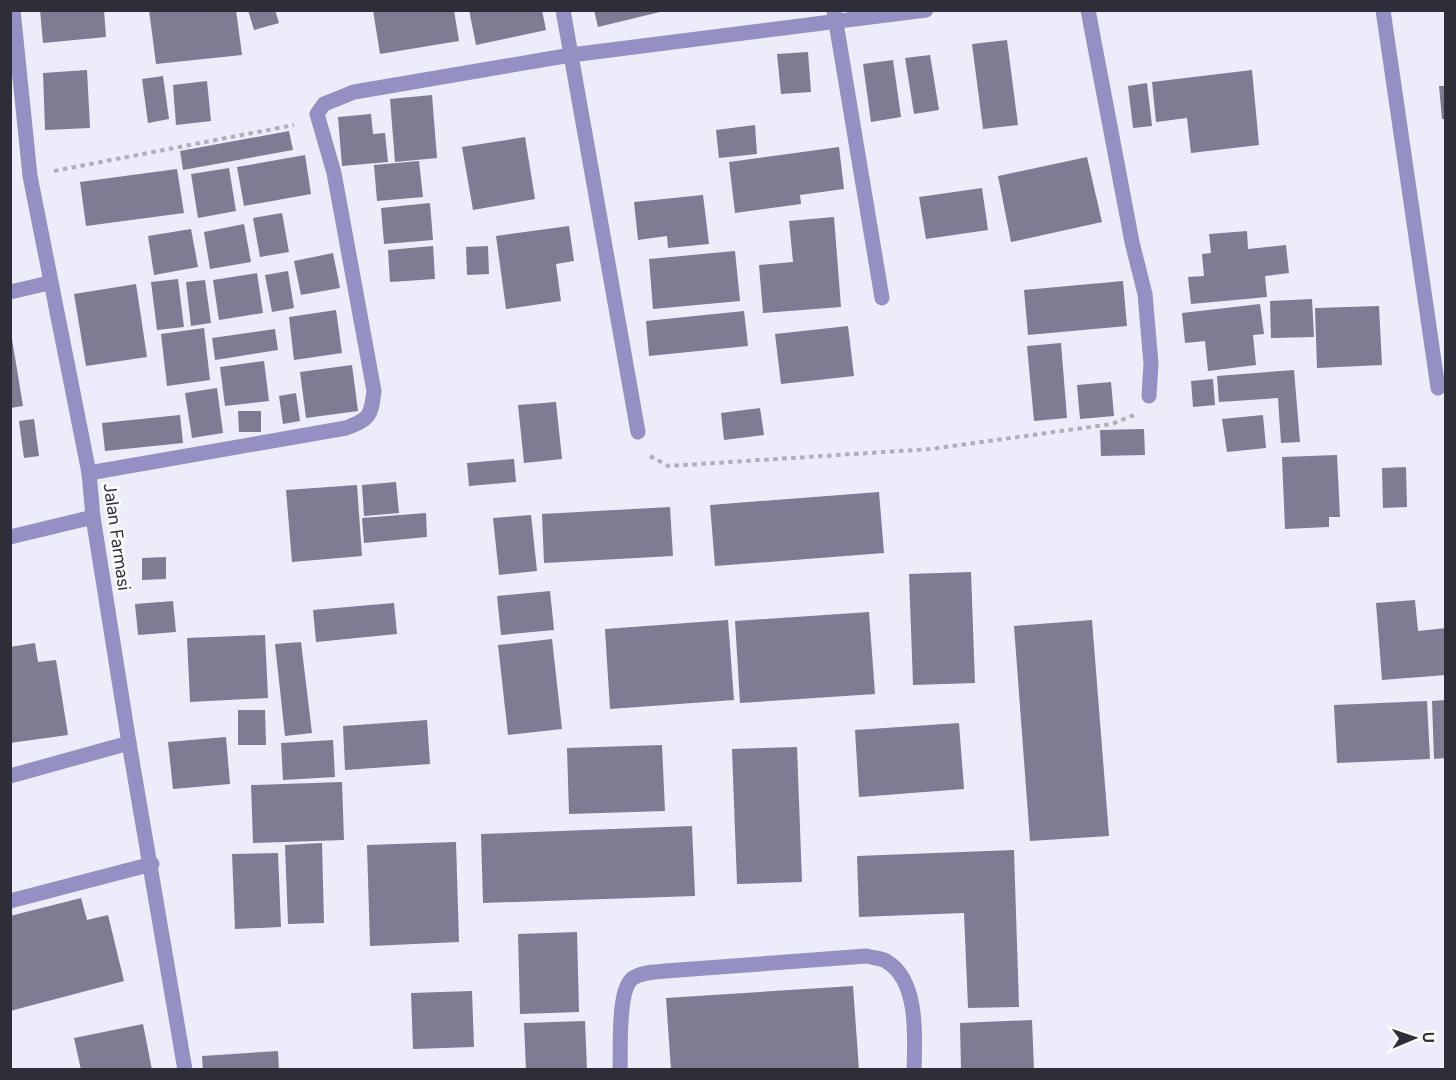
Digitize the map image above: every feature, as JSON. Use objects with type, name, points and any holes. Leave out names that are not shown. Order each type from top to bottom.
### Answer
[{"type":"street","name":"Jalan Farmasi","points":[[13,10],[30,176],[49,283],[89,473],[93,517],[129,743],[152,864],[185,1070]]},
{"type":"street","points":[[563,10],[638,432]]},
{"type":"street","points":[[89,473],[346,428],[366,420],[372,410],[374,391],[334,173],[317,114],[324,104],[354,92],[571,55],[835,15],[926,10]]},
{"type":"street","points":[[1088,10],[1132,242],[1145,294],[1151,364],[1149,396]]},
{"type":"street","points":[[1383,10],[1438,388]]},
{"type":"street","points":[[835,15],[882,298]]},
{"type":"street","points":[[10,292],[49,283]]},
{"type":"street","points":[[10,537],[93,517]]},
{"type":"street","points":[[10,776],[129,743]]},
{"type":"street","points":[[10,901],[152,864]]},
{"type":"street","points":[[620,1070],[623,990],[632,979],[646,973],[665,970],[867,956],[885,960],[898,973],[911,1000],[915,1034],[914,1070]]},
{"type":"path","points":[[30,176],[319,120]]},
{"type":"path","points":[[638,432],[647,454],[668,466],[931,449],[1112,424],[1138,414],[1149,396]]},
{"type":"building","points":[[40,10],[104,10],[106,37],[43,43]]},
{"type":"building","points":[[149,10],[236,10],[242,55],[156,64]]},
{"type":"building","points":[[248,10],[275,10],[279,23],[254,30]]},
{"type":"building","points":[[373,10],[454,10],[459,41],[380,54]]},
{"type":"building","points":[[469,10],[542,10],[546,30],[476,45]]},
{"type":"building","points":[[594,10],[664,10],[664,11],[598,27]]},
{"type":"building","points":[[1007,40],[1018,125],[983,129],[972,44]]},
{"type":"building","points":[[808,52],[811,92],[781,94],[777,54]]},
{"type":"building","points":[[930,55],[939,110],[914,114],[905,58]]},
{"type":"building","points":[[893,60],[901,117],[871,122],[863,64]]},
{"type":"building","points":[[87,70],[90,128],[45,130],[43,73]]},
{"type":"building","points":[[1252,70],[1259,145],[1191,153],[1187,118],[1156,122],[1152,82]]},
{"type":"building","points":[[163,76],[169,119],[148,123],[142,79]]},
{"type":"building","points":[[207,81],[211,121],[176,125],[173,85]]},
{"type":"building","points":[[1147,83],[1152,126],[1133,128],[1128,86]]},
{"type":"building","points":[[1439,86],[1446,86],[1446,119],[1442,119]]},
{"type":"building","points":[[432,95],[437,158],[395,162],[390,99]]},
{"type":"building","points":[[371,114],[373,134],[385,133],[388,162],[342,166],[338,117]]},
{"type":"building","points":[[755,125],[757,154],[719,158],[716,130]]},
{"type":"building","points":[[289,131],[293,150],[183,170],[180,151]]},
{"type":"building","points":[[525,137],[535,199],[473,210],[462,147]]},
{"type":"building","points":[[839,147],[844,189],[800,195],[801,204],[735,213],[729,162]]},
{"type":"building","points":[[305,155],[311,194],[244,206],[237,167]]},
{"type":"building","points":[[1087,157],[1102,222],[1011,242],[998,176]]},
{"type":"building","points":[[419,161],[423,197],[377,201],[374,165]]},
{"type":"building","points":[[229,168],[236,211],[198,218],[191,174]]},
{"type":"building","points":[[177,169],[184,213],[86,226],[80,182]]},
{"type":"building","points":[[982,188],[988,230],[926,239],[919,197]]},
{"type":"building","points":[[703,195],[709,244],[668,248],[667,236],[638,240],[634,202]]},
{"type":"building","points":[[430,203],[433,240],[384,244],[381,208]]},
{"type":"building","points":[[282,213],[289,252],[260,257],[253,218]]},
{"type":"building","points":[[834,217],[841,307],[763,313],[759,265],[793,262],[789,221]]},
{"type":"building","points":[[244,224],[251,262],[210,269],[204,232]]},
{"type":"building","points":[[569,226],[574,261],[556,264],[561,301],[506,309],[496,236]]},
{"type":"building","points":[[191,229],[198,267],[154,275],[148,236]]},
{"type":"building","points":[[1247,231],[1248,249],[1286,245],[1289,273],[1265,276],[1267,297],[1191,304],[1188,277],[1204,276],[1202,254],[1211,253],[1209,234]]},
{"type":"building","points":[[433,246],[435,279],[390,282],[388,250]]},
{"type":"building","points":[[488,246],[489,274],[467,275],[466,247]]},
{"type":"building","points":[[735,251],[740,301],[653,309],[649,259]]},
{"type":"building","points":[[333,253],[340,288],[301,295],[294,261]]},
{"type":"building","points":[[288,271],[294,308],[272,312],[265,275]]},
{"type":"building","points":[[257,273],[263,313],[219,320],[213,280]]},
{"type":"building","points":[[178,279],[184,327],[157,330],[151,282]]},
{"type":"building","points":[[205,280],[211,323],[191,326],[186,282]]},
{"type":"building","points":[[1123,281],[1127,326],[1028,335],[1024,290]]},
{"type":"building","points":[[136,284],[147,357],[86,366],[74,294]]},
{"type":"building","points":[[1312,299],[1314,337],[1271,338],[1270,301]]},
{"type":"building","points":[[1260,304],[1264,334],[1253,335],[1256,365],[1208,371],[1205,341],[1185,343],[1182,313]]},
{"type":"building","points":[[1379,306],[1382,365],[1317,368],[1315,308]]},
{"type":"building","points":[[336,310],[342,353],[294,360],[289,317]]},
{"type":"building","points":[[744,311],[748,346],[649,356],[646,321]]},
{"type":"building","points":[[848,326],[854,376],[781,384],[775,334]]},
{"type":"building","points":[[10,327],[23,406],[10,408]]},
{"type":"building","points":[[204,328],[210,380],[167,386],[161,334]]},
{"type":"building","points":[[275,329],[278,350],[215,360],[212,338]]},
{"type":"building","points":[[1061,343],[1067,418],[1034,421],[1027,346]]},
{"type":"building","points":[[264,361],[269,401],[225,406],[220,367]]},
{"type":"building","points":[[352,365],[358,411],[306,418],[300,372]]},
{"type":"building","points":[[1294,370],[1300,442],[1281,443],[1278,398],[1219,402],[1217,376]]},
{"type":"building","points":[[1213,379],[1215,405],[1193,407],[1191,381]]},
{"type":"building","points":[[1111,382],[1114,416],[1080,419],[1077,385]]},
{"type":"building","points":[[217,388],[223,433],[192,438],[185,393]]},
{"type":"building","points":[[296,393],[300,421],[283,424],[279,396]]},
{"type":"building","points":[[556,402],[562,459],[524,463],[518,405]]},
{"type":"building","points":[[760,408],[764,435],[724,440],[721,413]]},
{"type":"building","points":[[238,411],[261,411],[261,432],[239,432]]},
{"type":"building","points":[[180,415],[183,443],[105,451],[102,423]]},
{"type":"building","points":[[1263,415],[1266,448],[1227,452],[1222,419]]},
{"type":"building","points":[[34,419],[39,456],[24,458],[19,421]]},
{"type":"building","points":[[1144,429],[1145,455],[1101,456],[1100,430]]},
{"type":"building","points":[[1337,455],[1340,517],[1329,517],[1329,527],[1285,529],[1282,457]]},
{"type":"building","points":[[514,459],[516,482],[469,486],[467,463]]},
{"type":"building","points":[[1406,467],[1407,507],[1383,508],[1382,468]]},
{"type":"building","points":[[396,482],[399,513],[364,516],[362,485]]},
{"type":"building","points":[[357,485],[362,556],[292,562],[286,490]]},
{"type":"building","points":[[879,492],[884,553],[715,566],[710,505]]},
{"type":"building","points":[[670,507],[673,556],[544,563],[542,514]]},
{"type":"building","points":[[426,513],[427,537],[364,543],[362,518]]},
{"type":"building","points":[[531,515],[537,571],[499,575],[493,518]]},
{"type":"building","points":[[166,557],[166,579],[142,580],[142,558]]},
{"type":"building","points":[[971,572],[975,683],[913,685],[909,574]]},
{"type":"building","points":[[550,591],[554,630],[501,635],[497,596]]},
{"type":"building","points":[[1415,600],[1418,631],[1446,628],[1446,675],[1382,680],[1376,603]]},
{"type":"building","points":[[173,601],[176,632],[138,635],[135,604]]},
{"type":"building","points":[[394,603],[397,634],[316,642],[313,610]]},
{"type":"building","points":[[869,612],[875,694],[740,703],[735,621]]},
{"type":"building","points":[[728,620],[734,700],[610,709],[605,629]]},
{"type":"building","points":[[1092,620],[1109,836],[1030,841],[1014,626]]},
{"type":"building","points":[[265,635],[268,698],[190,702],[187,638]]},
{"type":"building","points":[[552,639],[562,729],[508,735],[498,645]]},
{"type":"building","points":[[301,642],[312,733],[285,736],[275,644]]},
{"type":"building","points":[[35,643],[38,662],[56,660],[68,735],[10,743],[10,647]]},
{"type":"building","points":[[1446,700],[1446,758],[1434,759],[1432,701]]},
{"type":"building","points":[[1427,701],[1430,759],[1337,763],[1334,705]]},
{"type":"building","points":[[238,710],[265,710],[266,745],[238,745]]},
{"type":"building","points":[[427,720],[430,764],[345,770],[343,726]]},
{"type":"building","points":[[959,723],[964,789],[859,797],[855,730]]},
{"type":"building","points":[[226,737],[230,784],[173,789],[168,742]]},
{"type":"building","points":[[333,740],[335,777],[283,780],[281,743]]},
{"type":"building","points":[[662,745],[665,811],[569,814],[567,748]]},
{"type":"building","points":[[797,747],[802,882],[737,884],[732,749]]},
{"type":"building","points":[[342,782],[344,840],[253,843],[251,785]]},
{"type":"building","points":[[692,826],[695,896],[483,903],[481,834]]},
{"type":"building","points":[[456,842],[459,942],[370,946],[367,845]]},
{"type":"building","points":[[322,843],[324,923],[288,924],[285,845]]},
{"type":"building","points":[[1014,850],[1019,1007],[968,1008],[964,913],[859,917],[857,856]]},
{"type":"building","points":[[278,853],[281,927],[235,929],[232,854]]},
{"type":"building","points":[[81,898],[87,920],[108,915],[124,981],[10,1011],[10,916]]},
{"type":"building","points":[[577,932],[579,1012],[520,1014],[518,934]]},
{"type":"building","points":[[853,986],[859,1070],[671,1070],[666,998]]},
{"type":"building","points":[[472,991],[474,1047],[413,1049],[411,993]]},
{"type":"building","points":[[1032,1020],[1034,1070],[961,1070],[960,1023]]},
{"type":"building","points":[[585,1021],[587,1070],[526,1070],[524,1023]]},
{"type":"building","points":[[143,1024],[152,1070],[81,1070],[74,1038]]},
{"type":"building","points":[[278,1051],[279,1070],[203,1070],[202,1056]]}]
